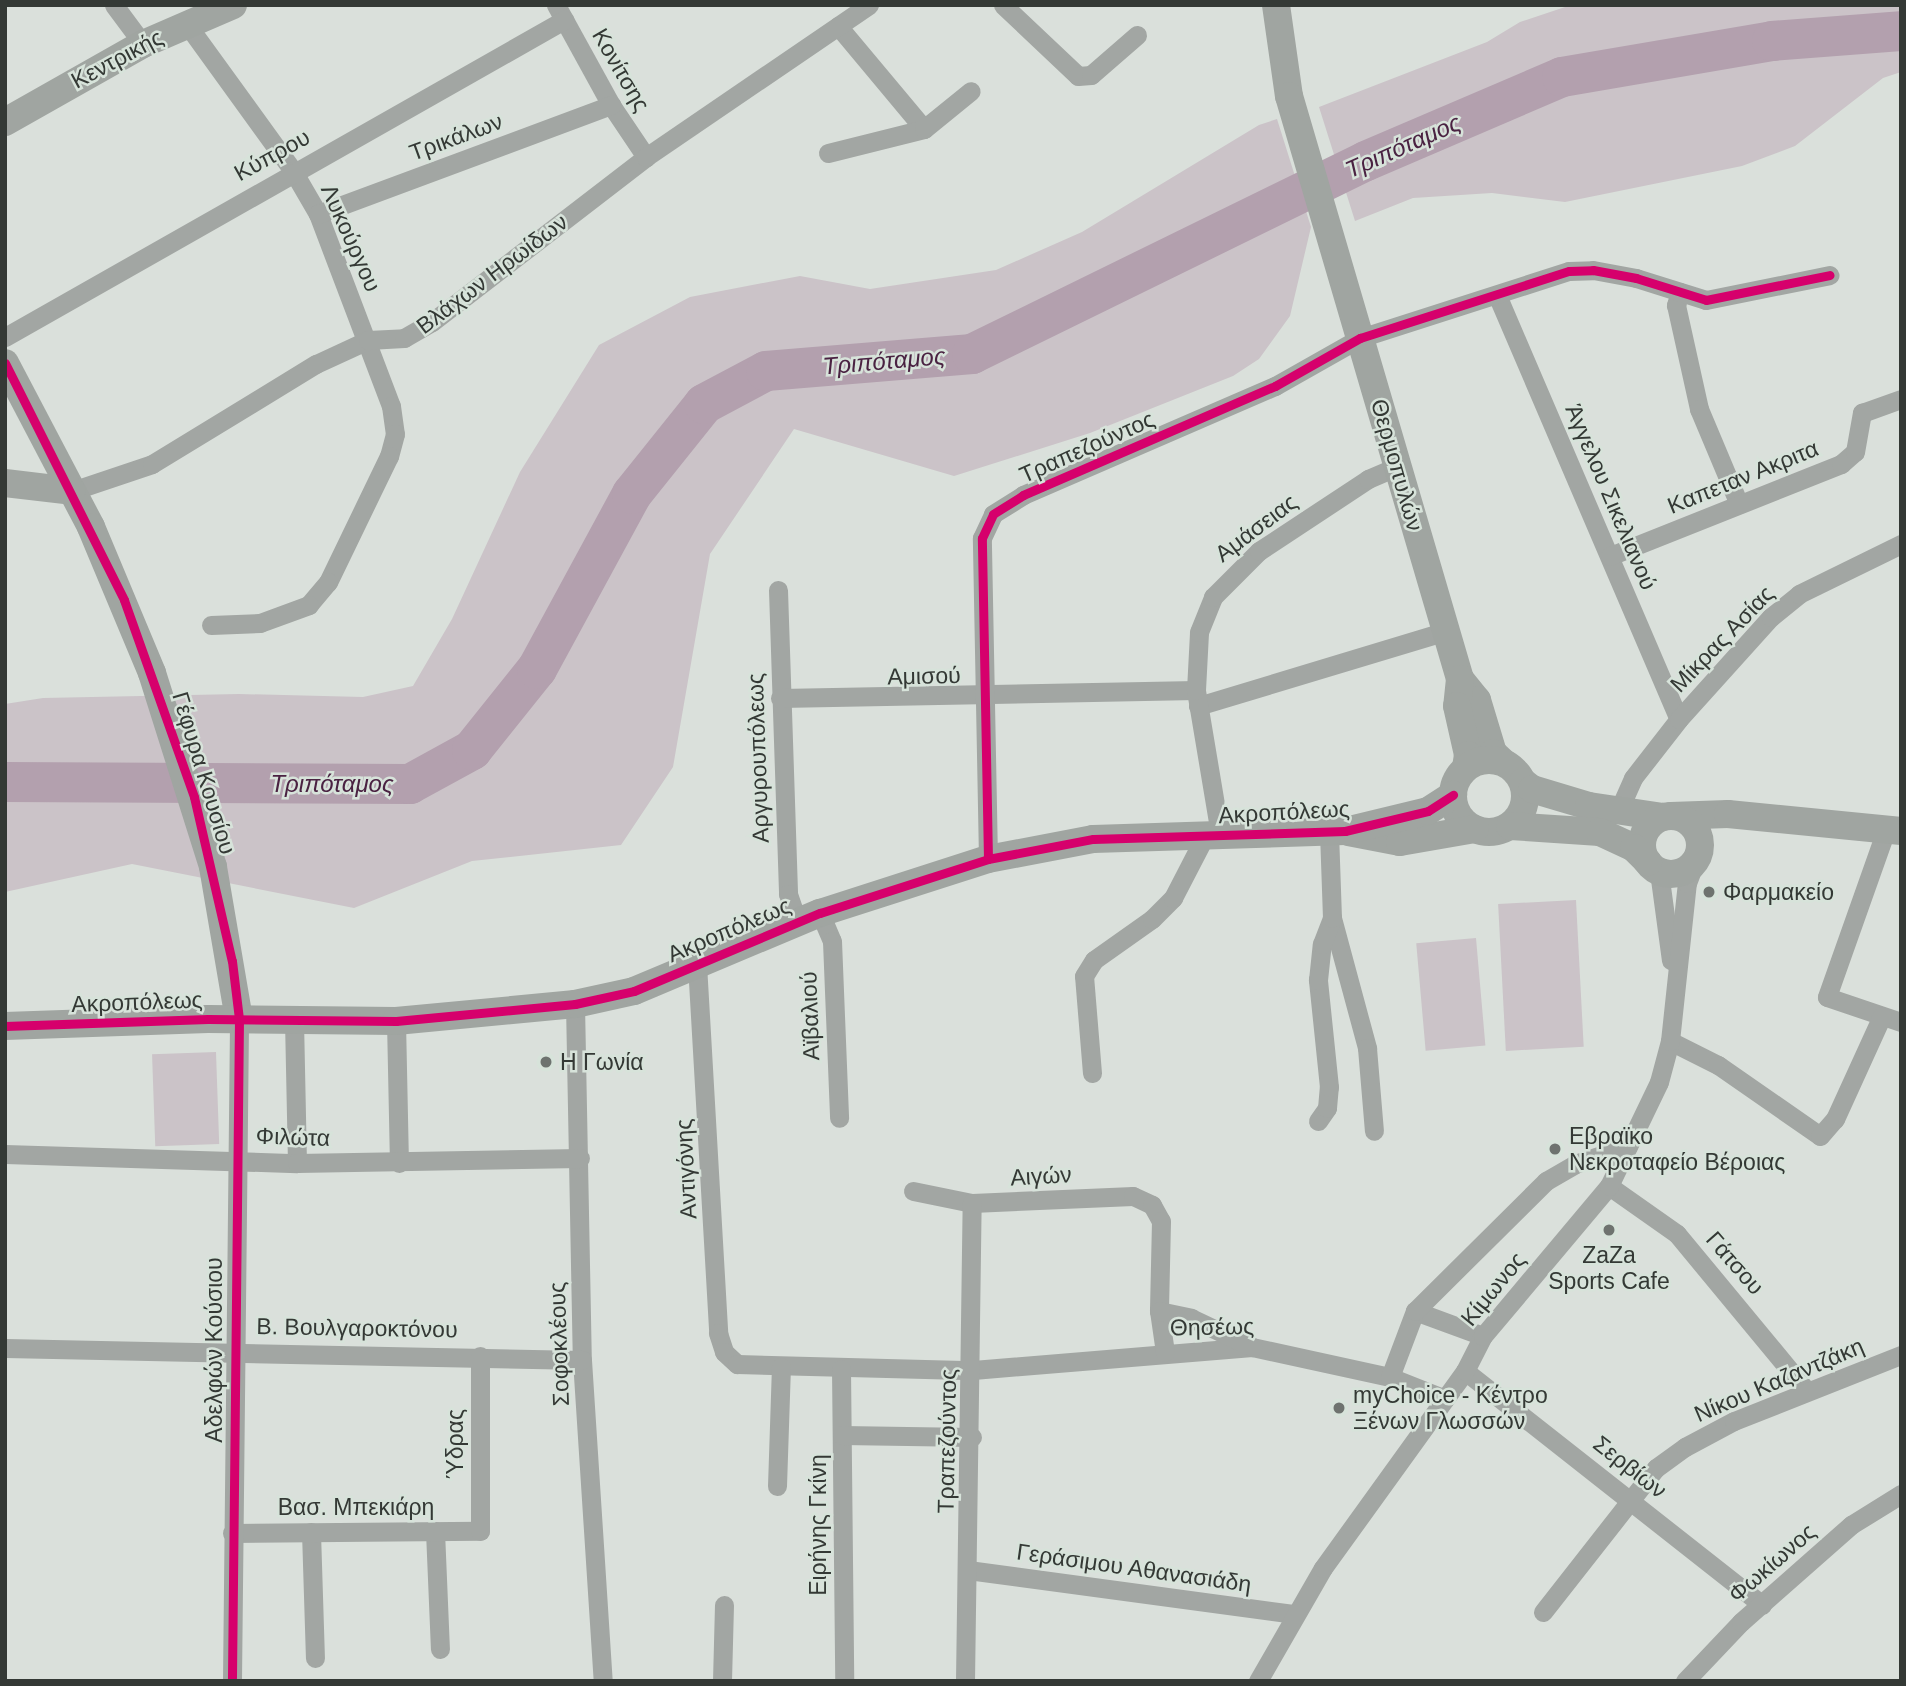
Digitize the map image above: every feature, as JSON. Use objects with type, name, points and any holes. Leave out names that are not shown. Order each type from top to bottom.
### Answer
[{"type":"street","points":[[114,5],[143,44]]},
{"type":"street","name":"Κεντρικής","points":[[5,122],[143,44],[186,23],[233,5]]},
{"type":"street","name":"Βλάχων Ηρωίδων","points":[[5,483],[72,491],[152,464],[316,364],[368,340],[404,338],[432,323],[646,158],[869,5]]},
{"type":"street","points":[[1003,5],[1069,70],[1079,76],[1091,75],[1137,35]]},
{"type":"street","name":"Θερμοπυλών","points":[[1276,5],[1289,96],[1460,679],[1474,695],[1493,752],[1502,761]]},
{"type":"street","name":"Κονίτσης","points":[[560,13],[611,105],[646,158]]},
{"type":"street","name":"Κύπρου","points":[[5,337],[560,13]]},
{"type":"street","name":"Λυκούργου","points":[[186,23],[293,171],[318,214],[368,340],[391,406],[395,434],[328,582],[309,605],[291,615],[260,623],[211,625]]},
{"type":"street","points":[[838,26],[923,129]]},
{"type":"street","points":[[828,153],[923,129],[971,91]]},
{"type":"street","name":"Τρικάλων","points":[[318,214],[611,105]]},
{"type":"street","name":"Τραπεζούντος","points":[[988,859],[981,560],[988,519],[1023,495],[1275,386],[1360,338],[1581,268],[1706,300],[1830,275]]},
{"type":"street","points":[[1680,292],[1676,305],[1699,409],[1739,504]]},
{"type":"street","name":"Άγγελου Σικελιανού","points":[[1497,295],[1679,719]]},
{"type":"street","name":"Γέφυρα Κουσίου","points":[[5,363],[72,491],[124,600],[194,797],[232,961],[239,1019]]},
{"type":"street","name":"Καπεταν Ακριτα","points":[[1610,556],[1841,464],[1854,452],[1862,412],[1901,399]]},
{"type":"street","name":"Αμάσειας","points":[[1212,835],[1197,698],[1199,632],[1213,597],[1234,571],[1368,479],[1398,466]]},
{"type":"street","name":"Μίκρας Ασίας","points":[[1618,812],[1633,778],[1679,719],[1789,601],[1901,544]]},
{"type":"street","name":"Αργυρουπόλεως","points":[[778,590],[788,894],[809,918]]},
{"type":"street","name":"Αμισού","points":[[780,698],[985,694],[1197,698],[1446,631]]},
{"type":"street","name":"Θερμοπυλών","points":[[1460,679],[1456,699],[1469,759],[1466,767]]},
{"type":"street","points":[[1670,1041],[1718,1065],[1820,1136],[1835,1119],[1891,1019],[1827,997],[1893,831],[1755,820],[1728,814],[1667,817],[1618,812],[1538,791],[1502,761],[1483,760],[1466,767],[1453,795],[1458,815],[1475,829],[1493,832],[1510,826],[1600,832],[1634,848],[1651,865],[1681,872],[1722,836],[1755,820]]},
{"type":"street","points":[[1510,826],[1525,806],[1524,782]]},
{"type":"street","name":"Ακροπόλεως","points":[[1337,832],[1428,811],[1453,795]]},
{"type":"street","points":[[1667,817],[1695,829],[1696,858]]},
{"type":"street","points":[[1651,865],[1643,835],[1667,817]]},
{"type":"street","name":"Ακροπόλεως","points":[[5,1026],[239,1019],[396,1021],[575,1004],[634,991],[809,918],[988,859],[1093,839],[1337,832],[1400,842],[1475,829]]},
{"type":"street","points":[[1318,1121],[1327,1108],[1329,1087],[1318,979],[1322,944],[1332,918],[1337,832]]},
{"type":"street","points":[[1092,1073],[1084,976],[1094,960],[1173,898],[1212,835]]},
{"type":"street","name":"Κίμωνος","points":[[1258,1681],[1293,1614],[1446,1399],[1465,1371],[1483,1336],[1609,1186],[1659,1082],[1670,1041],[1674,982],[1687,883],[1696,858]]},
{"type":"street","name":"Κίμωνος","points":[[1651,865],[1660,879],[1674,982]]},
{"type":"street","name":"Αϊβαλιού","points":[[809,918],[832,941],[839,1118]]},
{"type":"street","points":[[1332,918],[1367,1048],[1374,1131]]},
{"type":"street","name":"Αντιγόνης","points":[[697,964],[718,1333],[724,1352],[737,1364],[781,1367]]},
{"type":"street","name":"Σοφοκλέους","points":[[575,1004],[582,1360],[603,1681]]},
{"type":"street","name":"Αδελφών Κούσιου","points":[[232,1681],[234,1159],[239,1019]]},
{"type":"street","points":[[295,1020],[297,1163]]},
{"type":"street","points":[[396,1021],[399,1163]]},
{"type":"street","points":[[1390,1377],[1415,1311],[1546,1181],[1575,1164],[1628,1146]]},
{"type":"street","name":"Φιλώτα","points":[[5,1154],[297,1163],[580,1158]]},
{"type":"street","name":"Γάτσου","points":[[1609,1186],[1677,1234],[1807,1391]]},
{"type":"street","name":"Αιγών","points":[[913,1191],[972,1203],[1133,1196],[1152,1205],[1161,1221],[1159,1311]]},
{"type":"street","name":"Τραπεζούντος","points":[[965,1681],[973,1370],[972,1203]]},
{"type":"street","points":[[1165,1352],[1159,1311],[1191,1318],[1252,1347]]},
{"type":"street","points":[[1415,1311],[1483,1336]]},
{"type":"street","name":"Θησέως","points":[[973,1370],[1165,1352],[1252,1347],[1390,1377],[1446,1399]]},
{"type":"street","name":"Β. Βουλγαροκτόνου","points":[[5,1348],[233,1350],[582,1360]]},
{"type":"street","name":"Νίκου Καζαντζάκη","points":[[1543,1612],[1656,1468],[1685,1447],[1807,1391],[1901,1355]]},
{"type":"street","name":"Ύδρας","points":[[480,1356],[480,1531]]},
{"type":"street","points":[[777,1486],[781,1367],[973,1370]]},
{"type":"street","name":"Ειρήνης Γκίνη","points":[[841,1369],[844,1681]]},
{"type":"street","name":"Σερβίων","points":[[1465,1371],[1631,1498],[1762,1605]]},
{"type":"street","points":[[842,1435],[972,1437]]},
{"type":"street","name":"Φωκίωνος","points":[[1685,1681],[1762,1605],[1851,1525],[1901,1494]]},
{"type":"street","points":[[435,1531],[440,1648]]},
{"type":"street","name":"Βασ. Μπεκιάρη","points":[[232,1533],[480,1531]]},
{"type":"street","points":[[311,1532],[315,1658]]},
{"type":"street","name":"Γεράσιμου Αθανασιάδη","points":[[968,1570],[1293,1614]]},
{"type":"street","points":[[722,1681],[724,1605]]},
{"type":"shaded area","points":[[1571,5],[1901,5],[1901,72],[1883,78],[1795,146],[1742,166],[1565,202],[1492,193],[1413,198],[1355,221],[1319,107],[1487,42],[1520,22]]},
{"type":"shaded area","points":[[1277,119],[1311,227],[1290,316],[1259,359],[1233,376],[1090,433],[954,476],[794,429],[710,554],[673,767],[621,845],[472,861],[354,908],[132,864],[5,892],[5,704],[43,698],[239,694],[363,697],[413,686],[452,619],[520,472],[599,345],[690,297],[800,276],[870,289],[996,270],[1082,232],[1259,125]]},
{"type":"shaded area","points":[[1576,900],[1584,1047],[1506,1051],[1498,904]]},
{"type":"shaded area","points":[[1476,938],[1485,1046],[1426,1051],[1416,943]]},
{"type":"shaded area","points":[[216,1052],[219,1144],[155,1146],[152,1054]]},
{"type":"waterway","name":"Τριπόταμος","points":[[5,782],[410,784],[472,750],[537,669],[632,494],[704,404],[766,371],[972,354],[1366,161],[1562,77],[1772,41],[1901,31]]},
{"type":"cycle path","points":[[988,859],[982,538],[993,514],[1023,495],[1275,386],[1360,338],[1569,271],[1593,270],[1636,278],[1706,300],[1830,275]]},
{"type":"cycle path","points":[[5,363],[124,600],[194,797],[232,961],[239,1019],[232,1681]]},
{"type":"cycle path","points":[[5,1026],[208,1019],[396,1021],[575,1004],[634,991],[820,913],[988,859],[1093,839],[1345,831],[1428,811],[1453,795]]},
{"type":"place","name":"Φαρμακείο","points":[[1709,892]]},
{"type":"place","name":"Η Γωνία","points":[[546,1062]]},
{"type":"place","name":"Εβραϊκο Νεκροταφείο Βέροιας","points":[[1555,1149]]},
{"type":"place","name":"ZaZa Sports Cafe","points":[[1609,1230]]},
{"type":"place","name":"myChoice - Κέντρο Ξένων Γλωσσών","points":[[1339,1408]]}]
